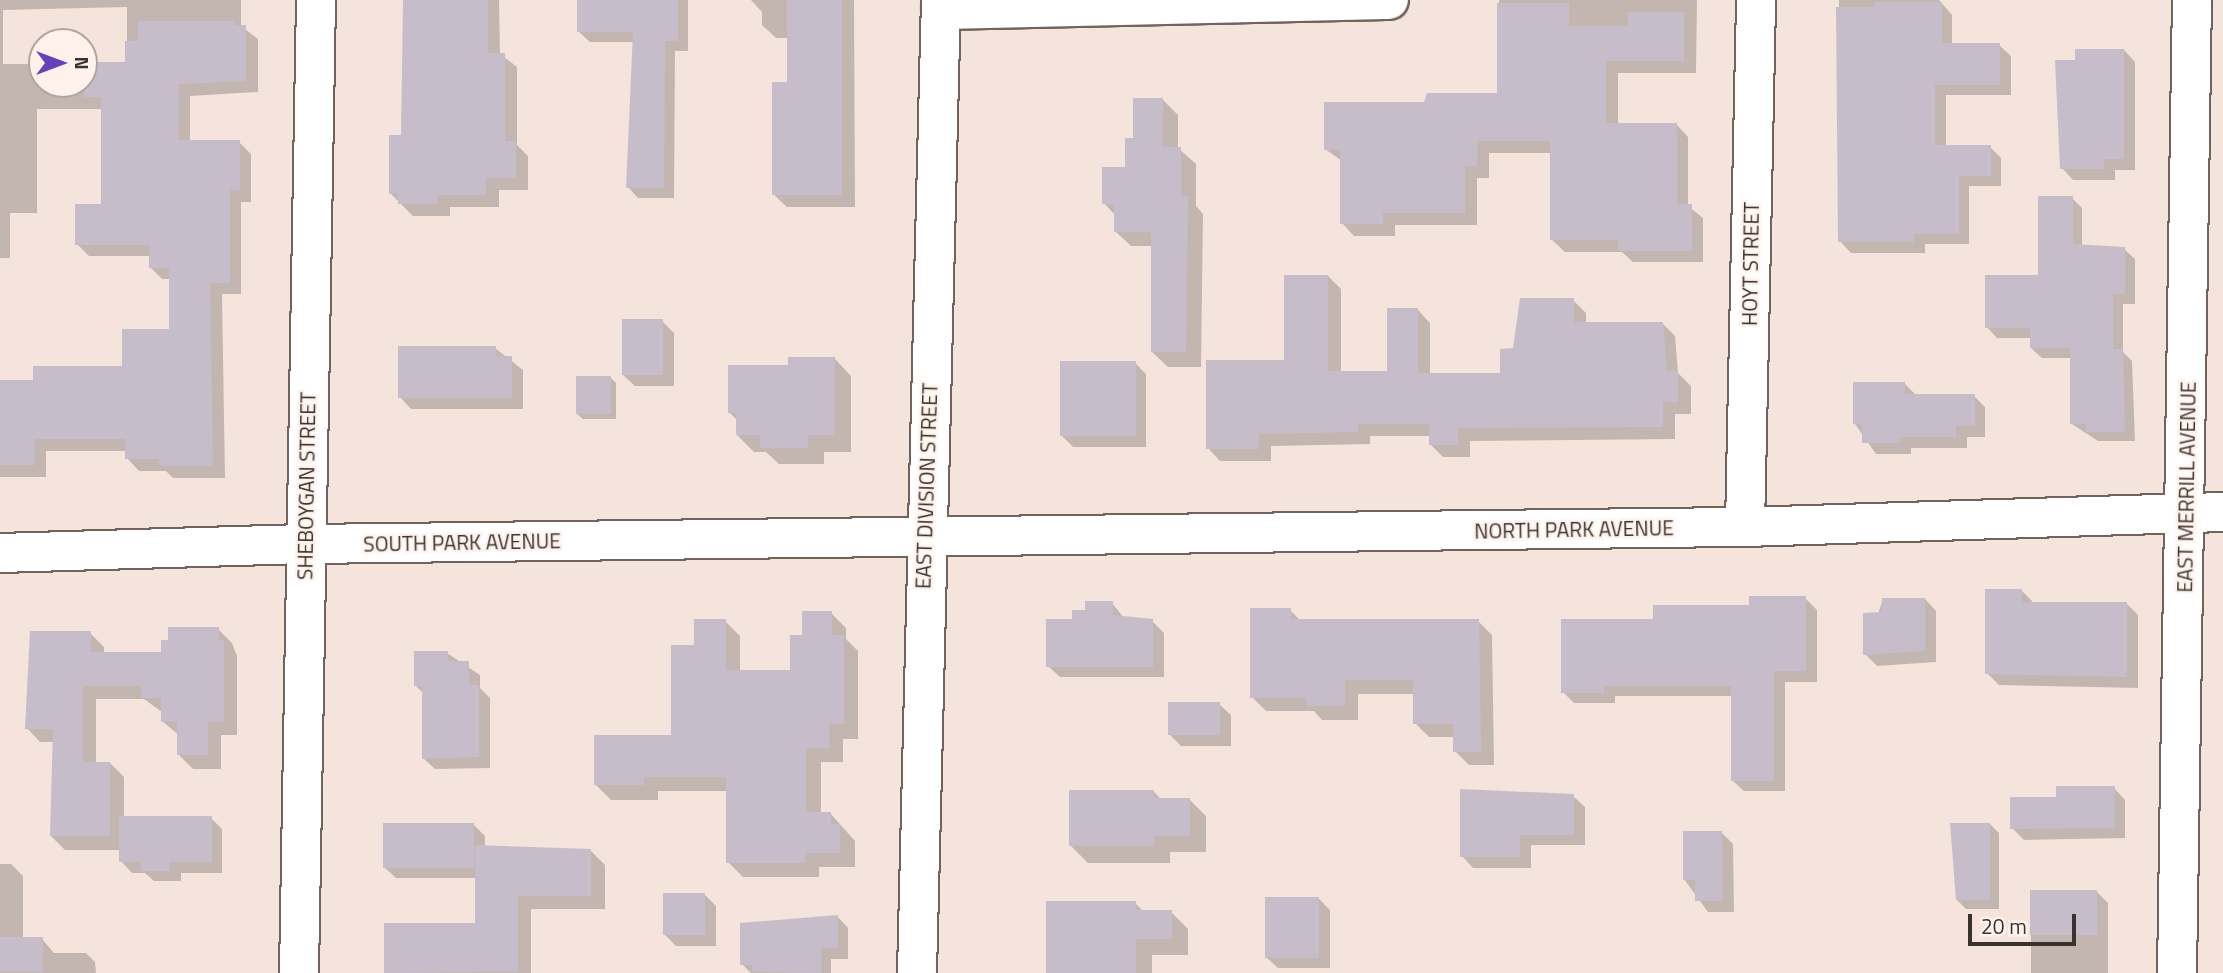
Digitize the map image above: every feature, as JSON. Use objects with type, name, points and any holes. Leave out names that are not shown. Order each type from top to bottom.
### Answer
[{"type":"street","name":"SHEBOYGAN STREET","points":[[299,973],[316,0]]},
{"type":"street","points":[[941,5],[1389,0]]},
{"type":"street","name":"HOYT STREET","points":[[1745,527],[1756,0]]},
{"type":"street","name":"EAST MERRILL AVENUE","points":[[2177,973],[2186,513],[2206,234],[2192,0]]},
{"type":"street","name":"EAST DIVISION STREET","points":[[917,973],[925,537],[941,5]]},
{"type":"street","name":"NORTH PARK AVENUE","points":[[925,537],[1745,527],[2223,512]]},
{"type":"street","name":"SOUTH PARK AVENUE","points":[[0,553],[305,544],[925,537]]},
{"type":"building","points":[[403,0],[488,0],[488,53],[505,53],[505,141],[516,141],[516,178],[486,178],[486,195],[438,195],[438,204],[398,204],[398,194],[389,194],[389,135],[401,135]]},
{"type":"building","points":[[577,0],[678,0],[678,41],[665,41],[664,188],[626,188],[633,32],[577,32]]},
{"type":"building","points":[[787,0],[842,0],[842,195],[772,195],[772,82],[787,82]]},
{"type":"building","points":[[1874,2],[1942,2],[1942,43],[2000,43],[2000,85],[1935,85],[1935,145],[1991,145],[1991,176],[1959,176],[1959,234],[1914,234],[1914,242],[1838,242],[1836,7],[1874,7]]},
{"type":"building","points":[[1497,3],[1569,3],[1569,26],[1628,26],[1628,12],[1684,12],[1684,61],[1606,61],[1606,123],[1677,123],[1677,204],[1692,204],[1692,251],[1618,251],[1618,240],[1550,240],[1550,141],[1477,141],[1477,166],[1465,166],[1465,213],[1383,213],[1383,224],[1340,224],[1340,150],[1324,150],[1324,102],[1424,102],[1427,93],[1497,93]]},
{"type":"building","points":[[138,21],[235,21],[235,25],[246,25],[246,81],[179,84],[179,140],[240,140],[240,190],[230,190],[230,283],[210,283],[213,466],[159,466],[159,459],[125,459],[125,439],[35,439],[35,465],[0,465],[0,380],[33,380],[33,366],[122,366],[122,329],[169,329],[169,268],[149,268],[149,245],[75,245],[75,204],[101,204],[101,97],[98,97],[98,62],[125,62],[125,41],[138,41]]},
{"type":"building","points":[[2075,49],[2124,49],[2124,159],[2104,159],[2104,169],[2060,169],[2055,60],[2075,60]]},
{"type":"building","points":[[1133,98],[1163,98],[1163,147],[1181,147],[1181,196],[1188,196],[1186,352],[1151,352],[1151,232],[1114,232],[1114,204],[1102,204],[1102,167],[1125,167],[1125,138],[1133,138]]},
{"type":"building","points":[[2038,196],[2073,196],[2073,244],[2125,247],[2125,294],[2113,294],[2113,349],[2123,349],[2125,432],[2086,432],[2086,424],[2070,424],[2070,348],[2030,348],[2030,328],[1985,328],[1985,275],[2038,275]]},
{"type":"building","points":[[1284,275],[1328,275],[1328,371],[1387,371],[1387,308],[1418,308],[1418,373],[1500,373],[1500,349],[1513,348],[1520,298],[1574,298],[1574,322],[1663,322],[1667,371],[1678,371],[1678,402],[1663,402],[1663,427],[1458,428],[1458,445],[1429,445],[1429,424],[1358,424],[1358,432],[1259,434],[1259,449],[1206,449],[1206,360],[1284,360]]},
{"type":"building","points":[[622,319],[663,319],[663,375],[622,375]]},
{"type":"building","points":[[398,346],[496,346],[496,356],[512,356],[512,398],[398,398]]},
{"type":"building","points":[[788,357],[835,357],[835,435],[808,435],[808,448],[760,448],[760,435],[736,435],[736,413],[728,413],[728,365],[788,365]]},
{"type":"building","points":[[1060,361],[1136,361],[1136,436],[1060,436]]},
{"type":"building","points":[[576,376],[611,376],[611,414],[576,414]]},
{"type":"building","points":[[1853,382],[1905,382],[1905,394],[1975,394],[1975,426],[1956,426],[1956,437],[1900,437],[1900,443],[1862,443],[1862,424],[1853,424]]},
{"type":"building","points":[[1985,589],[2022,589],[2022,602],[2127,602],[2127,677],[1985,674]]},
{"type":"building","points":[[1749,596],[1806,596],[1806,671],[1774,671],[1774,781],[1731,781],[1731,686],[1604,686],[1604,693],[1561,693],[1561,619],[1653,619],[1653,605],[1749,605]]},
{"type":"building","points":[[1882,598],[1925,598],[1925,651],[1863,655],[1863,613],[1882,612]]},
{"type":"building","points":[[1085,601],[1113,601],[1113,615],[1153,619],[1153,667],[1046,667],[1046,619],[1072,619],[1072,610],[1085,610]]},
{"type":"building","points":[[1250,608],[1291,608],[1291,619],[1479,619],[1481,752],[1453,752],[1453,724],[1413,724],[1413,680],[1345,680],[1345,706],[1306,706],[1306,698],[1250,698]]},
{"type":"building","points":[[802,611],[832,611],[832,635],[844,635],[844,724],[829,724],[829,748],[806,748],[806,812],[831,812],[831,824],[840,824],[840,853],[805,853],[805,863],[726,863],[726,777],[644,777],[644,785],[594,785],[594,735],[671,735],[671,645],[694,645],[694,619],[726,619],[726,670],[790,670],[790,635],[802,635]]},
{"type":"building","points":[[168,627],[219,627],[219,640],[224,640],[224,722],[208,722],[208,755],[177,755],[177,722],[161,722],[161,698],[141,698],[141,686],[83,686],[83,762],[110,762],[110,836],[50,836],[53,729],[25,729],[30,631],[91,631],[91,652],[161,652],[161,640],[168,640]]},
{"type":"building","points":[[414,651],[448,651],[448,661],[469,661],[469,685],[479,685],[479,757],[422,759],[422,686],[414,686]]},
{"type":"building","points":[[1168,702],[1220,702],[1220,735],[1168,735]]},
{"type":"building","points":[[2056,786],[2115,786],[2115,828],[2010,829],[2010,797],[2056,797]]},
{"type":"building","points":[[1460,789],[1574,794],[1574,835],[1520,835],[1520,857],[1460,857]]},
{"type":"building","points":[[1069,790],[1154,790],[1154,798],[1190,798],[1190,836],[1154,836],[1154,846],[1069,846]]},
{"type":"building","points":[[119,816],[212,816],[212,862],[170,862],[170,871],[141,871],[141,862],[119,862]]},
{"type":"building","points":[[383,823],[474,823],[474,868],[383,868]]},
{"type":"building","points":[[1950,823],[1990,823],[1990,900],[1956,900]]},
{"type":"building","points":[[1683,831],[1722,831],[1723,901],[1695,901],[1695,880],[1683,880]]},
{"type":"building","points":[[475,845],[591,849],[591,896],[518,896],[518,972],[384,973],[384,923],[475,923]]},
{"type":"building","points":[[2030,890],[2097,890],[2097,935],[2030,935]]},
{"type":"building","points":[[663,893],[705,893],[705,935],[663,935]]},
{"type":"building","points":[[1265,897],[1319,897],[1319,958],[1265,958]]},
{"type":"building","points":[[1046,901],[1136,901],[1136,910],[1172,910],[1172,939],[1136,939],[1136,973],[1046,973]]},
{"type":"building","points":[[838,915],[838,948],[821,948],[821,973],[752,972],[752,965],[740,965],[740,923]]},
{"type":"building","points":[[0,937],[43,937],[43,972],[0,972]]}]
